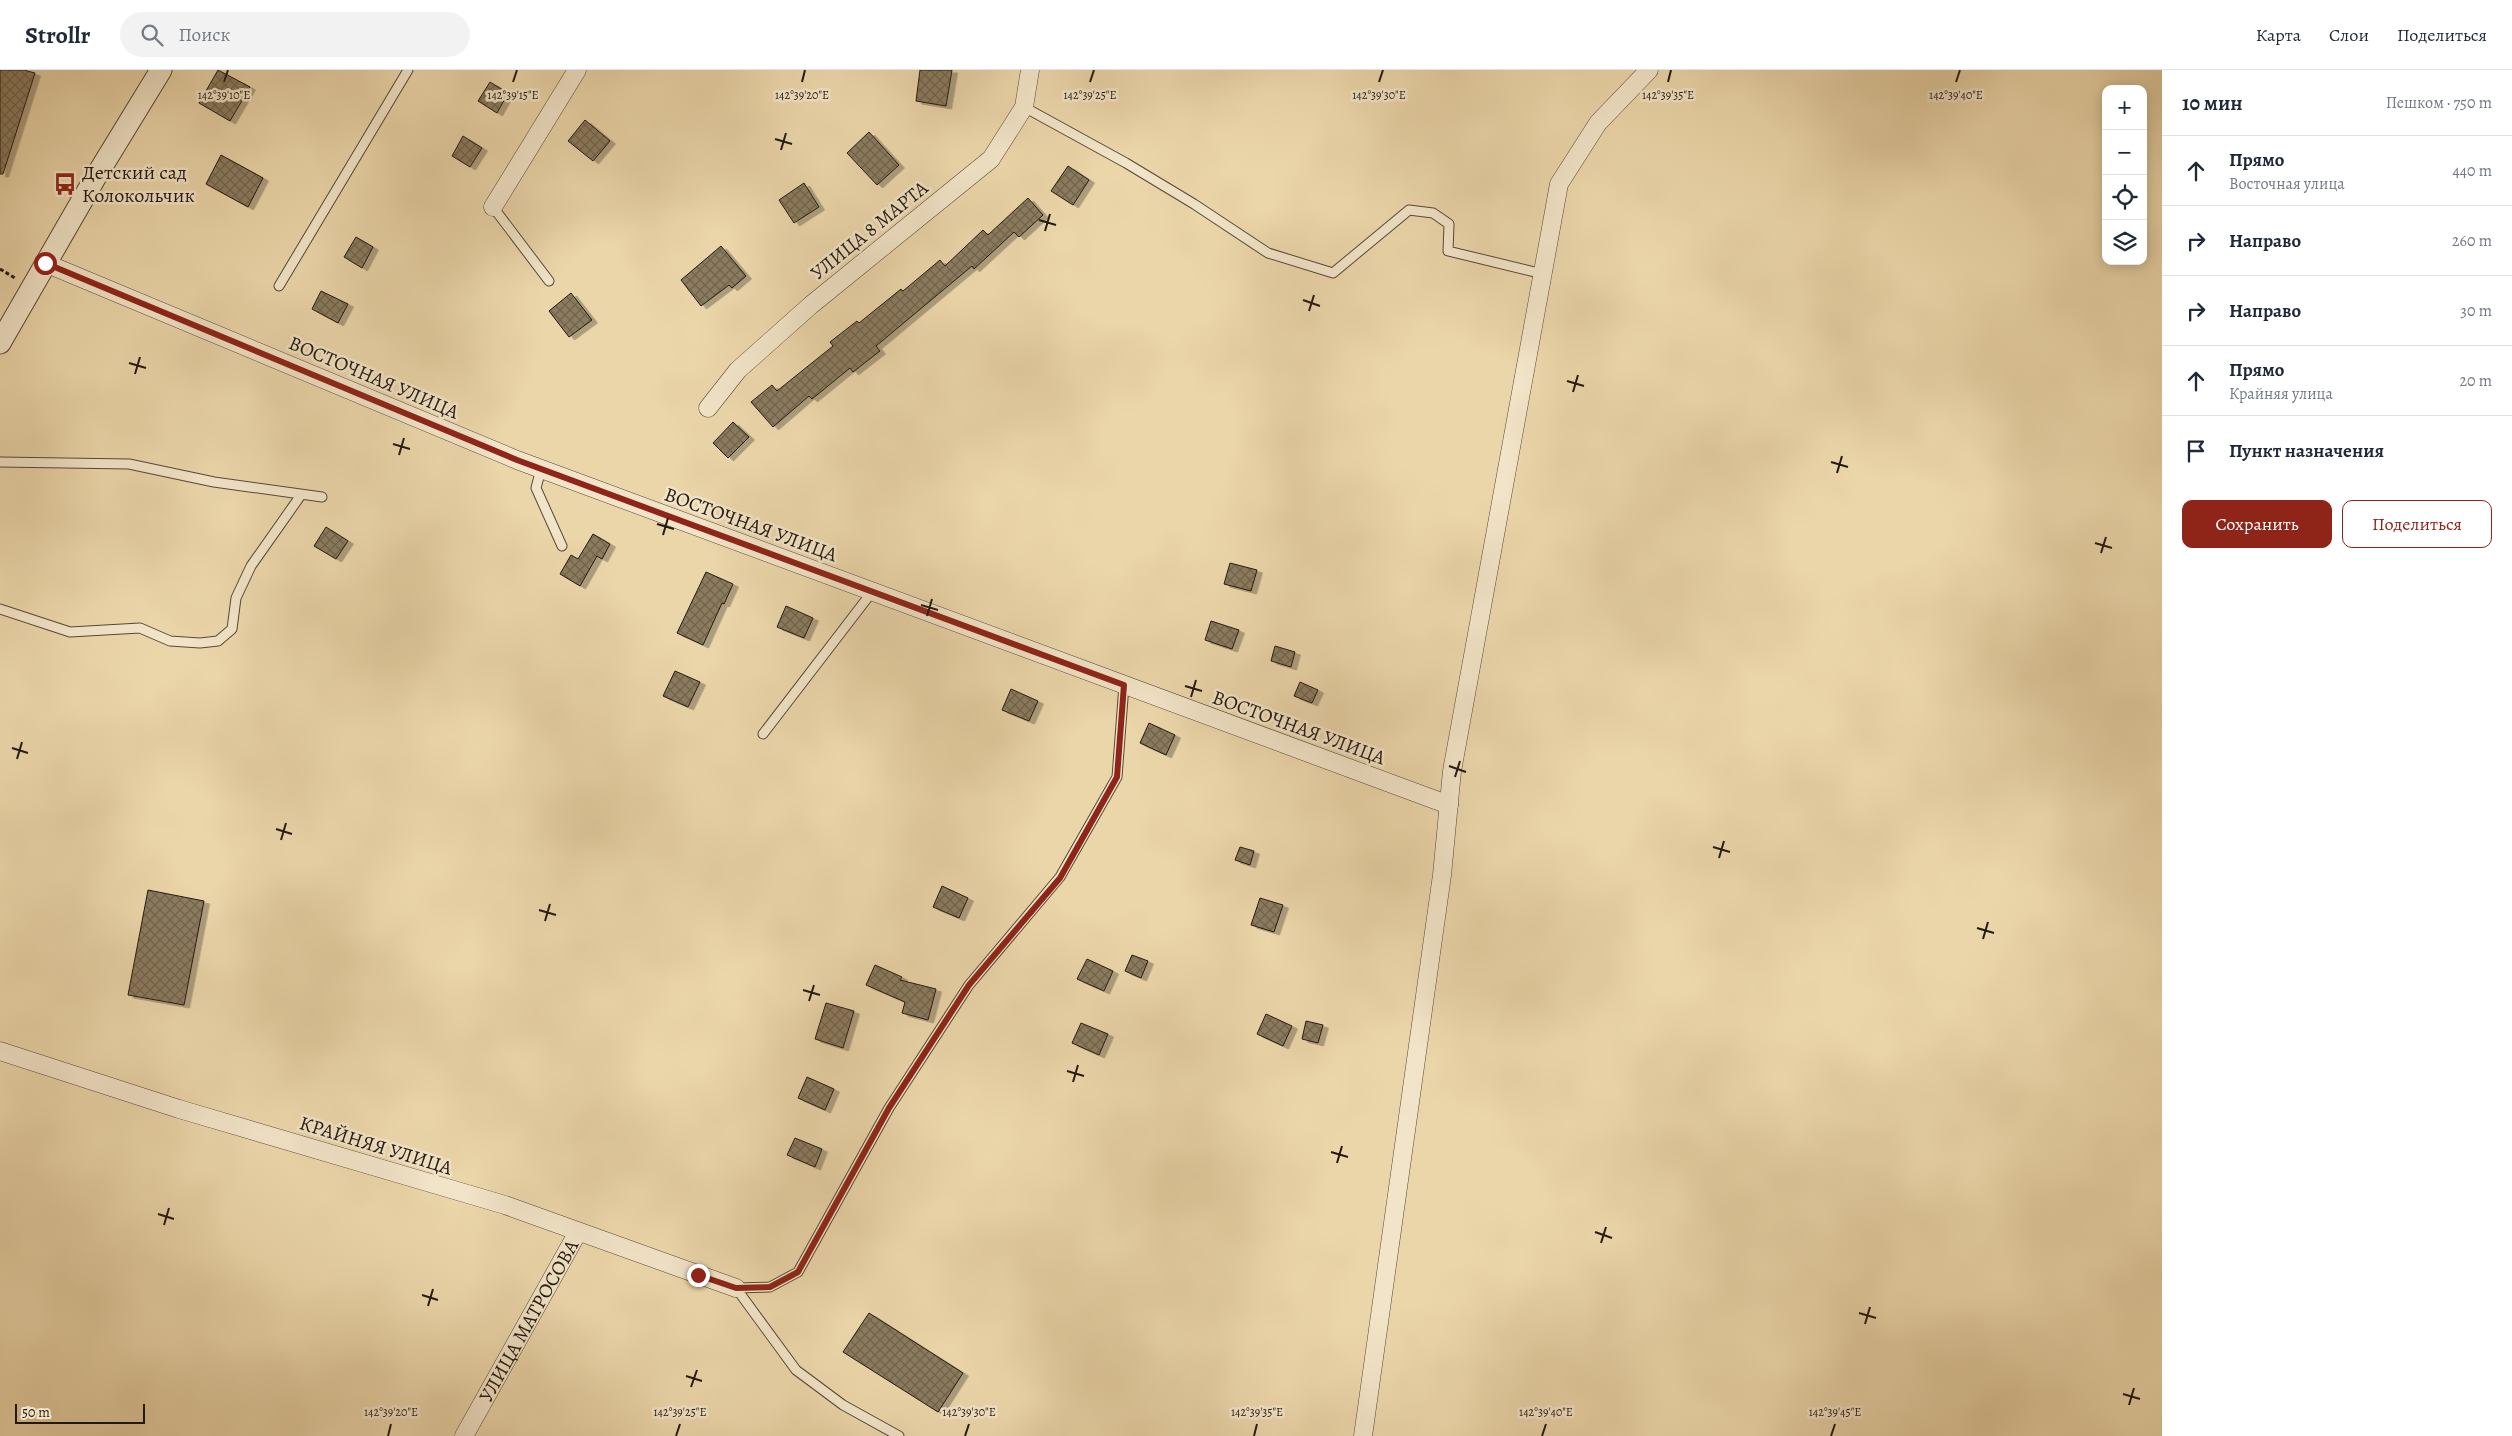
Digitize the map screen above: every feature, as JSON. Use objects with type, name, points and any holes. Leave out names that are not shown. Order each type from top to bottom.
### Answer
[{"type":"street","points":[[0,343],[10,319],[161,70]]},
{"type":"street","points":[[493,207],[577,70]]},
{"type":"street","name":"УЛИЦА 8 МАРТА","points":[[708,408],[738,370],[811,305],[990,159],[1024,107],[1030,70]]},
{"type":"street","points":[[1363,1436],[1442,875],[1452,772],[1559,184],[1598,123],[1649,70]]},
{"type":"street","name":"ВОСТОЧНАЯ УЛИЦА","points":[[45,263],[541,469],[1449,805]]},
{"type":"street","name":"КРАЙНЯЯ УЛИЦА","points":[[0,1051],[179,1109],[506,1205],[736,1288]]},
{"type":"street","name":"УЛИЦА МАТРОСОВА","points":[[464,1436],[578,1232]]},
{"type":"lane","points":[[279,286],[408,70]]},
{"type":"lane","points":[[1024,107],[1126,163],[1194,204],[1268,253],[1333,273],[1409,210],[1433,213],[1449,224],[1448,251],[1543,274]]},
{"type":"lane","points":[[493,207],[549,281]]},
{"type":"lane","points":[[0,462],[129,464],[214,482],[322,497]]},
{"type":"lane","points":[[541,469],[536,488],[562,546]]},
{"type":"lane","points":[[0,609],[70,632],[140,628],[170,641],[200,643],[218,641],[232,629],[236,598],[251,566],[301,494]]},
{"type":"lane","points":[[763,734],[872,592]]},
{"type":"lane","points":[[736,1288],[770,1287],[798,1272],[889,1108],[969,985],[1060,878],[1117,777],[1124,685]]},
{"type":"lane","points":[[736,1288],[796,1370],[843,1405],[899,1436]]},
{"type":"building","points":[[0,70],[24,70],[35,73],[3,174],[0,174]]},
{"type":"building","points":[[218,70],[250,87],[230,121],[199,103]]},
{"type":"building","points":[[920,70],[952,70],[946,106],[916,101]]},
{"type":"building","points":[[490,82],[508,93],[497,113],[478,101]]},
{"type":"building","points":[[585,120],[610,141],[593,161],[568,141]]},
{"type":"building","points":[[869,132],[899,165],[877,185],[847,153]]},
{"type":"building","points":[[463,136],[482,148],[470,167],[452,156]]},
{"type":"building","points":[[221,155],[263,178],[248,207],[206,184]]},
{"type":"building","points":[[1068,166],[1089,180],[1073,205],[1051,191]]},
{"type":"building","points":[[804,183],[819,207],[794,223],[779,200]]},
{"type":"building","points":[[1028,198],[1043,215],[1019,237],[1014,232],[974,269],[972,266],[876,346],[880,351],[853,372],[850,368],[812,399],[809,396],[773,427],[751,402],[772,385],[777,391],[833,346],[830,342],[857,321],[859,323],[901,289],[903,291],[940,260],[945,266],[983,230],[988,235]]},
{"type":"building","points":[[356,237],[373,247],[362,268],[344,257]]},
{"type":"building","points":[[721,246],[746,276],[732,288],[729,285],[701,306],[681,280]]},
{"type":"building","points":[[321,291],[348,304],[338,323],[312,309]]},
{"type":"building","points":[[571,293],[592,320],[569,337],[549,311]]},
{"type":"building","points":[[733,422],[749,437],[728,458],[713,443]]},
{"type":"building","points":[[326,527],[348,541],[336,559],[314,546]]},
{"type":"building","points":[[593,534],[610,544],[602,559],[597,556],[580,586],[560,574],[571,555],[578,559]]},
{"type":"building","points":[[1230,563],[1257,570],[1251,591],[1224,584]]},
{"type":"building","points":[[706,572],[733,584],[703,645],[677,633]]},
{"type":"building","points":[[786,606],[813,618],[804,638],[777,627]]},
{"type":"building","points":[[1211,621],[1239,630],[1232,649],[1205,640]]},
{"type":"building","points":[[1275,646],[1295,652],[1291,667],[1271,661]]},
{"type":"building","points":[[675,671],[700,682],[688,707],[663,696]]},
{"type":"building","points":[[1300,682],[1318,690],[1312,703],[1294,696]]},
{"type":"building","points":[[1011,689],[1038,701],[1029,721],[1002,710]]},
{"type":"building","points":[[1149,723],[1175,735],[1166,755],[1140,743]]},
{"type":"building","points":[[1240,847],[1254,851],[1250,865],[1235,860]]},
{"type":"building","points":[[942,886],[968,898],[959,918],[933,907]]},
{"type":"building","points":[[148,890],[204,901],[184,1005],[128,995]]},
{"type":"building","points":[[1260,898],[1283,905],[1274,932],[1251,925]]},
{"type":"building","points":[[1132,955],[1148,961],[1141,978],[1125,971]]},
{"type":"building","points":[[1087,959],[1113,971],[1104,991],[1077,979]]},
{"type":"building","points":[[875,965],[902,977],[900,980],[936,989],[928,1020],[902,1013],[905,1002],[866,985]]},
{"type":"building","points":[[826,1003],[854,1011],[843,1048],[815,1039]]},
{"type":"building","points":[[1266,1014],[1292,1026],[1283,1046],[1257,1034]]},
{"type":"building","points":[[1306,1021],[1323,1025],[1318,1043],[1302,1039]]},
{"type":"building","points":[[1081,1023],[1108,1034],[1099,1055],[1072,1043]]},
{"type":"building","points":[[807,1077],[834,1089],[825,1110],[798,1098]]},
{"type":"building","points":[[795,1138],[822,1149],[815,1167],[787,1155]]},
{"type":"building","points":[[869,1313],[963,1373],[938,1412],[843,1352]]},
{"type":"place","name":"Детский сад Колокольчик","points":[[65,184]]},
{"type":"route","points":[[45,263],[517,460],[1124,685],[1117,777],[1060,878],[969,985],[889,1108],[798,1272],[770,1287],[736,1288],[698,1275]]}]
